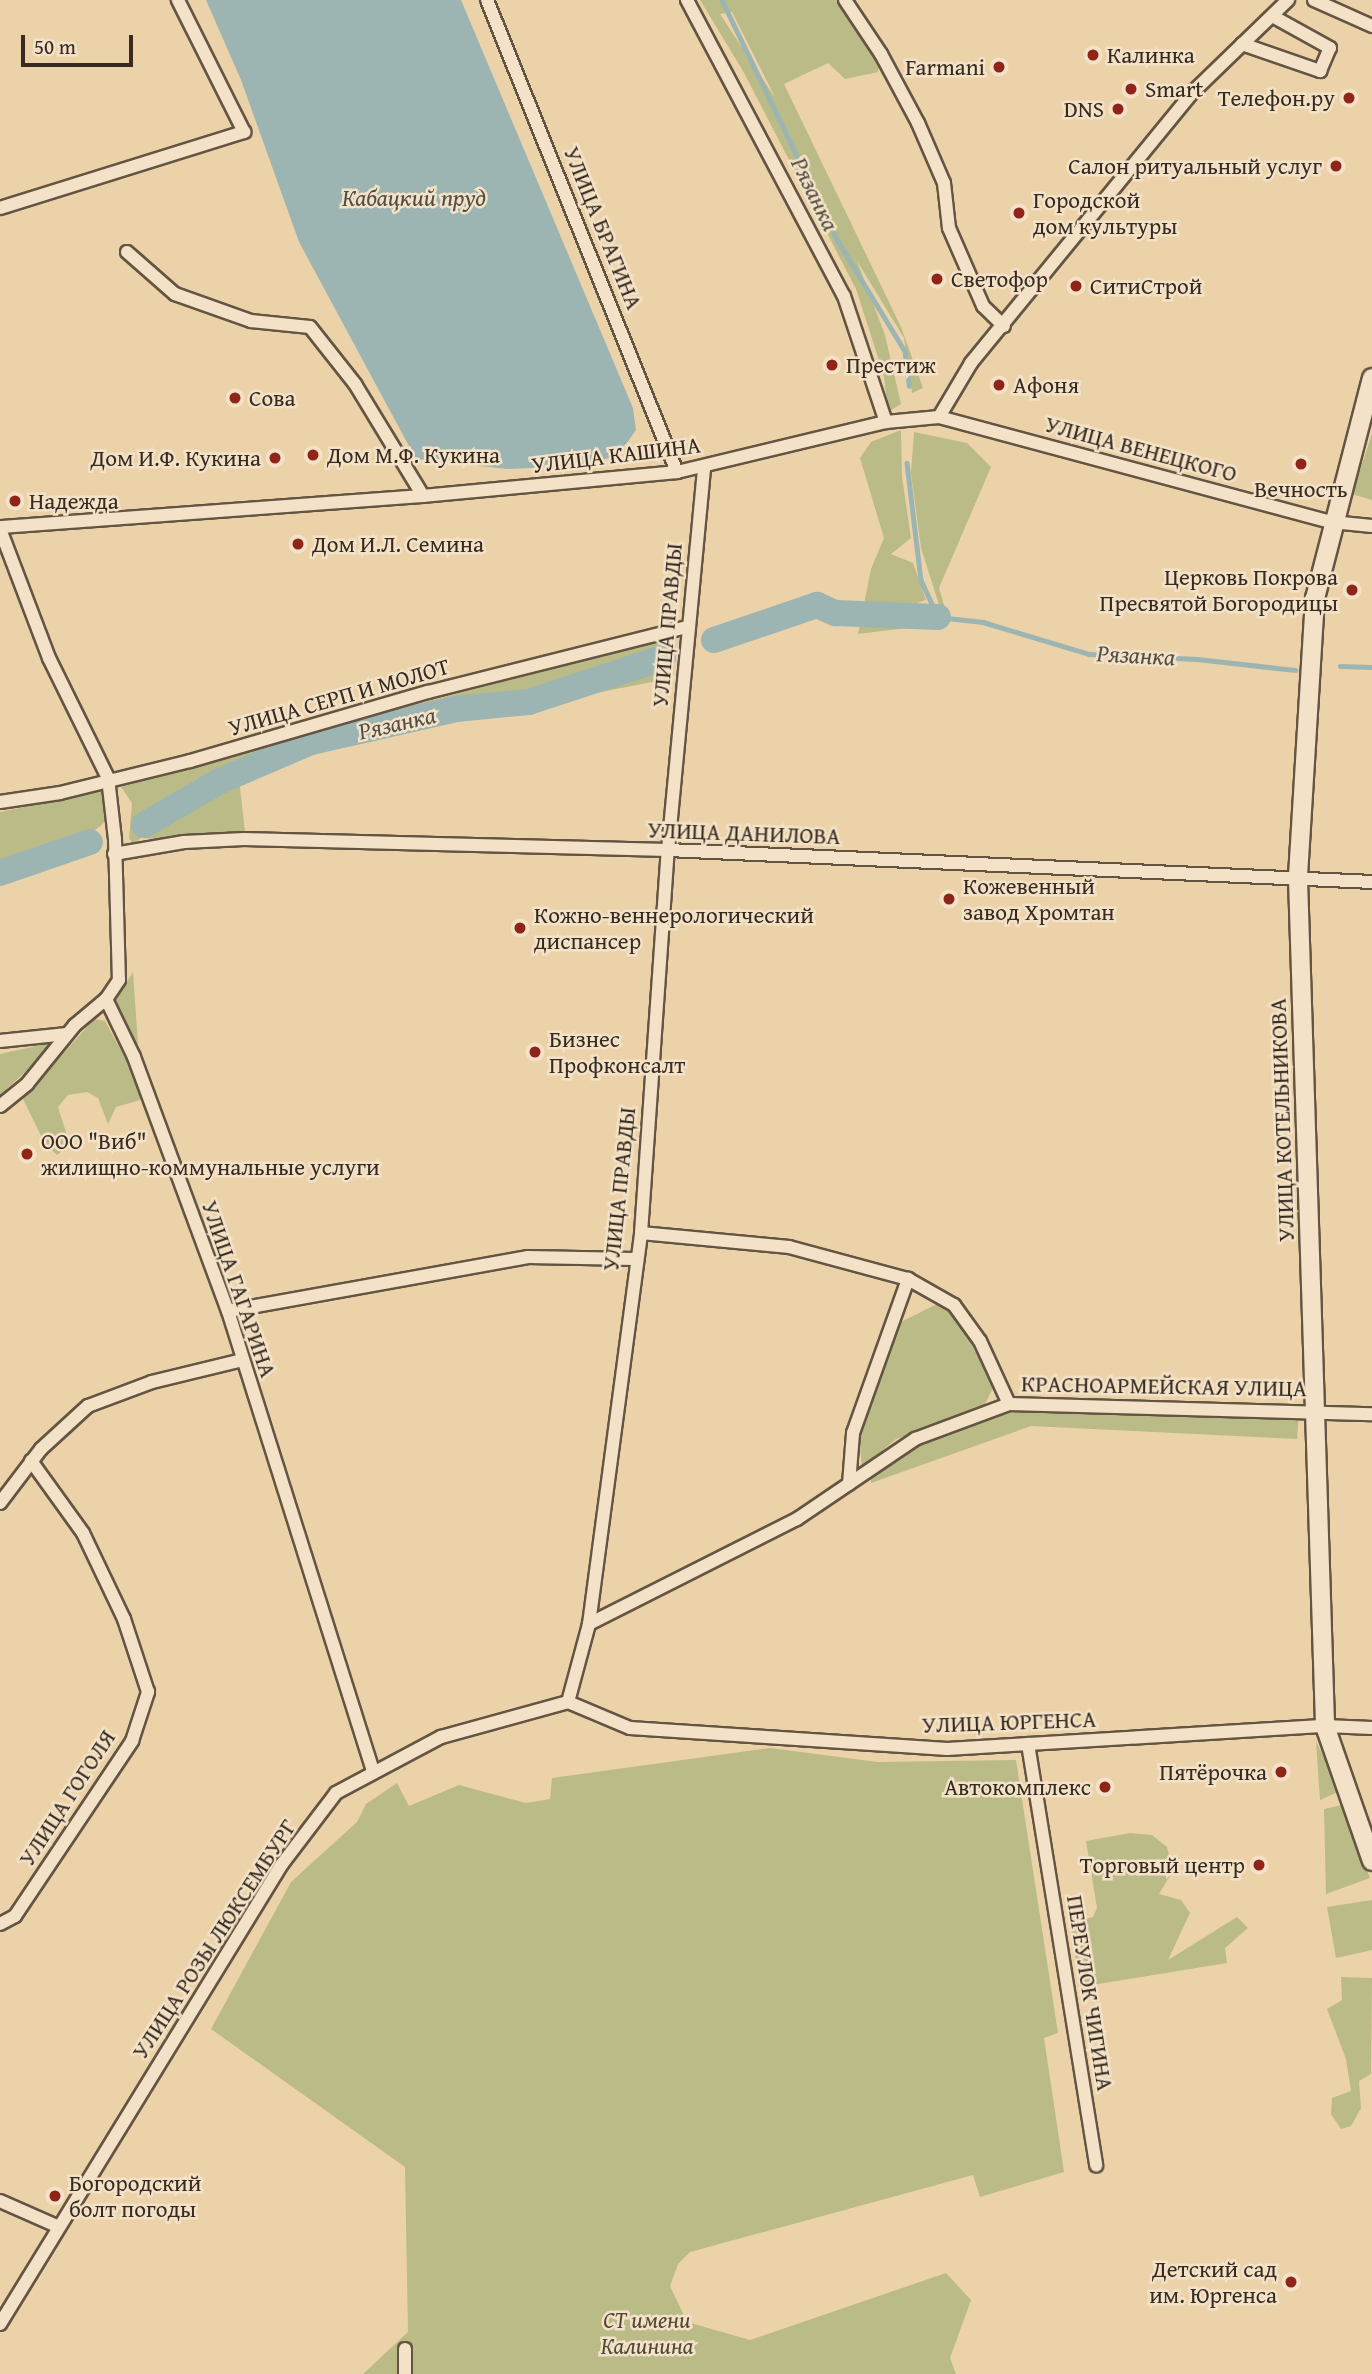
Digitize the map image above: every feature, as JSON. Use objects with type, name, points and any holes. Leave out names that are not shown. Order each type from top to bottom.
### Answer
[{"type":"street","points":[[0,208],[244,132],[178,0]]},
{"type":"street","name":"УЛИЦА БРАГИНА","points":[[487,0],[677,472]]},
{"type":"street","points":[[687,0],[844,296],[886,422]]},
{"type":"street","points":[[845,0],[881,54],[918,123],[944,183],[948,228],[984,306],[1004,326]]},
{"type":"street","points":[[939,417],[971,363],[1194,91],[1288,0]]},
{"type":"street","points":[[1314,0],[1372,26]]},
{"type":"street","points":[[1242,44],[1320,71],[1330,48],[1272,16]]},
{"type":"street","points":[[127,253],[175,294],[251,321],[310,327],[355,384],[423,496]]},
{"type":"street","name":"УЛИЦА КОТЕЛЬНИКОВА","points":[[1372,378],[1332,522],[1315,598],[1298,879],[1325,1726],[1372,1861]]},
{"type":"street","name":"УЛИЦА КАШИНА","points":[[0,528],[423,496],[677,472],[704,468],[886,422],[939,417]]},
{"type":"street","name":"УЛИЦА ВЕНЕЦКОГО","points":[[939,417],[1332,522],[1372,526]]},
{"type":"street","name":"УЛИЦА ПРАВДЫ","points":[[568,1702],[590,1624],[634,1259],[641,1233],[668,850],[704,468]]},
{"type":"street","points":[[0,528],[49,658],[108,778],[120,979],[106,999],[67,1034],[27,1084],[0,1106]]},
{"type":"street","name":"УЛИЦА СЕРП И МОЛОТ","points":[[0,802],[60,793],[108,778],[190,761],[428,692],[687,627]]},
{"type":"street","name":"УЛИЦА ДАНИЛОВА","points":[[114,855],[184,842],[244,839],[668,850],[1372,882]]},
{"type":"street","name":"УЛИЦА ГАГАРИНА","points":[[106,999],[134,1058],[228,1311],[373,1772]]},
{"type":"street","points":[[0,1041],[67,1034]]},
{"type":"street","points":[[641,1233],[789,1247],[908,1279],[954,1305],[980,1341],[1009,1404]]},
{"type":"street","points":[[228,1311],[528,1257],[634,1259]]},
{"type":"street","points":[[849,1484],[853,1433],[908,1279]]},
{"type":"street","points":[[0,1503],[31,1461],[88,1406],[152,1382],[242,1360]]},
{"type":"street","name":"КРАСНОАРМЕЙСКАЯ УЛИЦА","points":[[590,1624],[797,1519],[915,1440],[1009,1404],[1372,1414]]},
{"type":"street","name":"УЛИЦА ГОГОЛЯ","points":[[0,1924],[15,1916],[132,1741],[148,1692],[124,1619],[83,1534],[31,1461]]},
{"type":"street","name":"УЛИЦА РОЗЫ ЛЮКСЕМБУРГ","points":[[0,2324],[57,2226],[282,1864],[336,1793],[441,1737],[568,1702]]},
{"type":"street","name":"УЛИЦА ЮРГЕНСА","points":[[568,1702],[630,1728],[947,1749],[1325,1726],[1372,1728]]},
{"type":"street","name":"ПЕРЕУЛОК ЧИГИНА","points":[[1028,1744],[1096,2166]]},
{"type":"street","points":[[0,2201],[57,2226]]},
{"type":"street","points":[[404,2374],[405,2349]]},
{"type":"green space","points":[[700,0],[838,0],[880,61],[878,72],[845,79],[828,63],[784,84],[901,327],[923,388],[912,393],[904,338],[857,261],[885,335],[901,404],[888,412],[884,376],[856,289],[743,71]],"holes":[[[732,12],[774,96],[720,14]]]},
{"type":"green space","points":[[901,430],[902,477],[911,538],[891,554],[913,563],[926,600],[895,610],[899,616],[930,618],[932,625],[858,634],[871,569],[884,538],[860,458],[871,442]]},
{"type":"green space","points":[[914,432],[967,443],[991,467],[939,588],[945,608],[941,611],[921,548],[911,473]]},
{"type":"green space","points":[[1372,434],[1372,500],[1352,494]]},
{"type":"green space","points":[[677,637],[673,678],[456,720],[416,720],[375,728],[373,735],[245,773],[239,779],[245,832],[204,833],[171,840],[141,838],[133,844],[129,838],[132,803],[121,787],[328,727]]},
{"type":"green space","points":[[108,790],[105,822],[83,840],[0,870],[0,812]]},
{"type":"green space","points":[[133,972],[138,1044],[133,1045],[115,1000]]},
{"type":"green space","points":[[94,1019],[105,1021],[143,1091],[140,1100],[116,1107],[108,1124],[98,1098],[87,1092],[68,1095],[58,1107],[70,1145],[57,1155],[45,1144],[23,1099]]},
{"type":"green space","points":[[59,1041],[0,1095],[0,1054]]},
{"type":"green space","points":[[935,1305],[945,1305],[956,1316],[994,1386],[982,1410],[896,1439],[862,1468],[859,1433],[897,1324]]},
{"type":"green space","points":[[1014,1406],[1299,1414],[1297,1439],[1031,1426],[871,1483],[871,1476],[917,1442]]},
{"type":"green space","points":[[1316,1741],[1340,1791],[1320,1800]]},
{"type":"green space","name":"СТ имени Калинина","points":[[770,1748],[878,1762],[1016,1760],[1058,2033],[1044,2038],[1064,2172],[980,2197],[973,2175],[690,2252],[678,2264],[670,2286],[687,2322],[750,2340],[946,2273],[971,2300],[950,2358],[956,2374],[363,2374],[408,2332],[405,2167],[211,2029],[291,1882],[357,1822],[366,1804],[397,1783],[409,1806],[459,1785],[526,1803],[550,1799],[552,1778]]},
{"type":"green space","points":[[1342,1805],[1370,1878],[1326,1894],[1324,1809]]},
{"type":"green space","points":[[1130,1833],[1152,1835],[1167,1847],[1173,1871],[1159,1894],[1181,1900],[1190,1913],[1168,1960],[1237,1917],[1248,1928],[1225,1948],[1227,1963],[1080,1987],[1070,1922],[1093,1917],[1097,1908],[1086,1841]]},
{"type":"green space","points":[[1372,1900],[1372,1950],[1336,1958],[1327,1907]]},
{"type":"green space","points":[[1341,1977],[1372,1978],[1371,2074],[1359,2081],[1361,2108],[1351,2126],[1341,2129],[1331,2114],[1332,2098],[1351,2091],[1346,2059],[1327,2009],[1342,2000]]},
{"type":"water","name":"Кабацкий пруд","points":[[206,0],[461,0],[633,408],[636,430],[627,443],[609,458],[577,466],[507,469],[416,459],[299,242],[241,80]]},
{"type":"waterway","name":"Рязанка","points":[[722,0],[838,241],[905,351],[909,386]]},
{"type":"waterway","name":"Рязанка","points":[[907,463],[921,580],[938,617],[983,622],[1089,654],[1197,659],[1295,670]]},
{"type":"waterway","name":"Рязанка","points":[[714,640],[817,605],[835,613],[938,617]]},
{"type":"waterway","name":"Рязанка","points":[[144,825],[220,781],[311,742],[456,709],[529,702],[663,658]]},
{"type":"waterway","name":"Рязанка","points":[[1340,666],[1372,667]]},
{"type":"waterway","name":"Рязанка","points":[[0,873],[90,842]]},
{"type":"place","name":"Калинка","points":[[1093,55]]},
{"type":"place","name":"Farmani","points":[[999,67]]},
{"type":"place","name":"Smart","points":[[1131,89]]},
{"type":"place","name":"Телефон.ру","points":[[1349,98]]},
{"type":"place","name":"DNS","points":[[1118,109]]},
{"type":"place","name":"Салон ритуальный услуг","points":[[1336,166]]},
{"type":"place","name":"Городской дом культуры","points":[[1019,213]]},
{"type":"place","name":"Светофор","points":[[937,279]]},
{"type":"place","name":"СитиСтрой","points":[[1076,286]]},
{"type":"place","name":"Престиж","points":[[832,365]]},
{"type":"place","name":"Афоня","points":[[999,385]]},
{"type":"place","name":"Сова","points":[[235,398]]},
{"type":"place","name":"Дом М.Ф. Кукина","points":[[313,455]]},
{"type":"place","name":"Дом И.Ф. Кукина","points":[[275,458]]},
{"type":"place","name":"Вечность","points":[[1301,464]]},
{"type":"place","name":"Надежда","points":[[15,501]]},
{"type":"place","name":"Дом И.Л. Семина","points":[[298,544]]},
{"type":"place","name":"Церковь Покрова Пресвятой Богородицы","points":[[1352,590]]},
{"type":"place","name":"Кожевенный завод Хромтан","points":[[949,899]]},
{"type":"place","name":"Кожно-веннерологический диспансер","points":[[520,928]]},
{"type":"place","name":"Бизнес Профконсалт","points":[[535,1052]]},
{"type":"place","name":"ООО \"Виб\" жилищно-коммунальные услуги","points":[[27,1154]]},
{"type":"place","name":"Пятёрочка","points":[[1281,1772]]},
{"type":"place","name":"Автокомплекс","points":[[1105,1787]]},
{"type":"place","name":"Торговый центр","points":[[1259,1865]]},
{"type":"place","name":"Богородский болт погоды","points":[[55,2196]]},
{"type":"place","name":"Детский сад им. Юргенса","points":[[1291,2282]]}]
